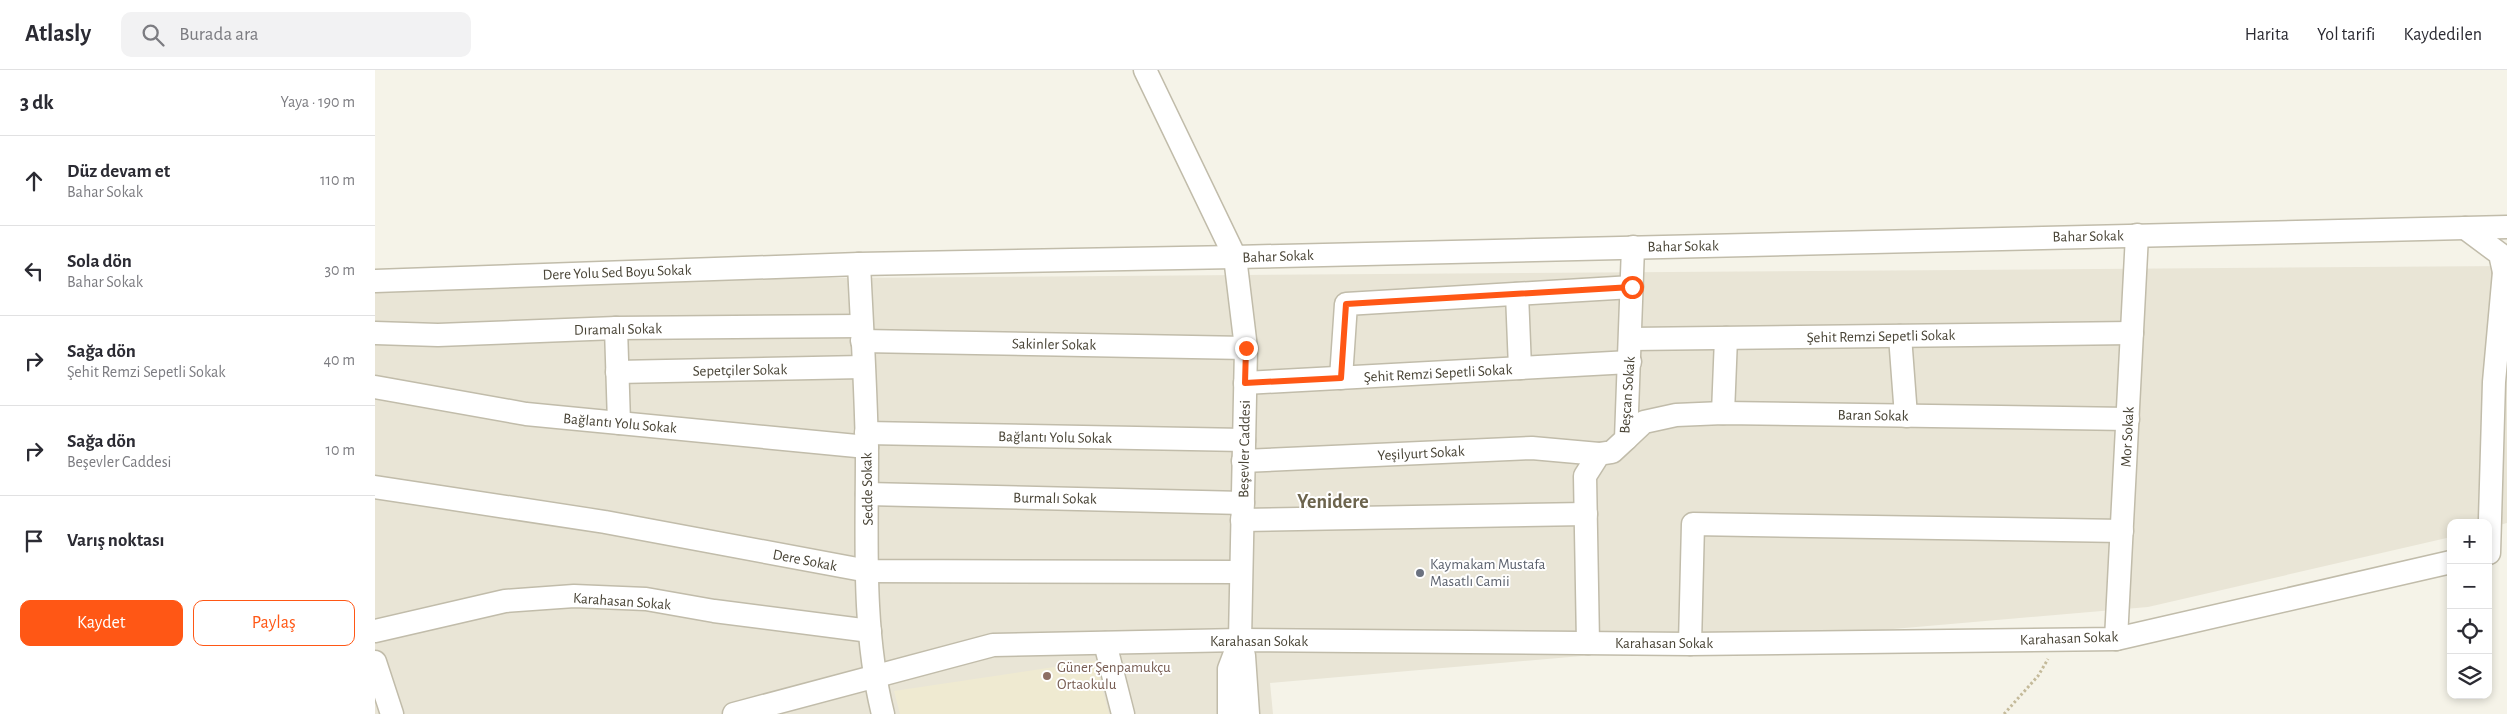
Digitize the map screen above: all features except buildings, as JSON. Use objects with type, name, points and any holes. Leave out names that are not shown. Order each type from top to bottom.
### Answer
[{"type":"street","name":"Beşevler Caddesi","points":[[1145,70],[1235,257],[1246,348],[1240,640]]},
{"type":"street","name":"Bahar Sokak","points":[[859,264],[2507,227]]},
{"type":"street","points":[[2465,228],[2500,254],[2505,272],[2495,552]]},
{"type":"street","name":"Mor Sokak","points":[[2116,639],[2137,235]]},
{"type":"street","name":"Beşcan Sokak","points":[[1599,454],[1612,452],[1626,440],[1633,247]]},
{"type":"street","name":"Dere Yolu Sed Boyu Sokak","points":[[375,281],[859,264]]},
{"type":"street","name":"Sedde Sokak","points":[[859,264],[867,440],[870,631],[873,676],[883,714]]},
{"type":"street","points":[[1341,378],[1346,304],[1632,287]]},
{"type":"street","points":[[1517,294],[1519,368]]},
{"type":"street","points":[[616,328],[619,423]]},
{"type":"street","name":"Dıramalı Sokak","points":[[375,333],[438,335],[616,328],[862,333]]},
{"type":"street","name":"Sakinler Sokak","points":[[862,333],[1246,348]]},
{"type":"street","name":"Şehit Remzi Sepetli Sokak","points":[[1631,339],[2132,333]]},
{"type":"street","points":[[1901,336],[1906,416]]},
{"type":"street","points":[[1723,413],[1726,338]]},
{"type":"street","name":"Şehit Remzi Sepetli Sokak","points":[[1245,383],[1630,362]]},
{"type":"street","name":"Sepetçiler Sokak","points":[[617,372],[863,367]]},
{"type":"street","name":"Bağlantı Yolu Sokak","points":[[375,387],[527,414],[619,423],[867,440],[1244,450]]},
{"type":"street","name":"Baran Sokak","points":[[1626,440],[1645,422],[1676,415],[1723,413],[2128,419]]},
{"type":"street","name":"Yeşilyurt Sokak","points":[[1244,450],[1532,448],[1599,454]]},
{"type":"street","points":[[1588,643],[1585,476],[1599,454]]},
{"type":"street","name":"Dere Sokak","points":[[375,487],[605,522],[868,572],[1241,572]]},
{"type":"street","name":"Burmalı Sokak","points":[[867,494],[1242,512],[1586,514]]},
{"type":"street","points":[[1690,644],[1693,524],[2122,532]]},
{"type":"street","name":"Karahasan Sokak","points":[[734,714],[993,644],[1240,640],[1690,644],[2116,639],[2447,563]]},
{"type":"street","name":"Karahasan Sokak","points":[[375,631],[505,601],[574,596],[646,599],[870,631]]},
{"type":"street","points":[[1229,714],[1229,669],[1240,640]]},
{"type":"street","points":[[1240,640],[1244,656],[1249,714]]},
{"type":"street","points":[[1105,643],[1123,714]]},
{"type":"street","points":[[375,662],[392,714]]},
{"type":"path","points":[[2003,714],[2038,676],[2049,656],[2053,639]]},
{"type":"shaded area","points":[[2507,266],[2507,523],[2492,527],[2492,519],[2447,519],[2447,538],[2148,607],[1270,683],[1273,714],[375,714],[375,284],[413,281]]},
{"type":"shaded area","name":"Güner Şenpamukçu Ortaokulu","points":[[1095,661],[1109,714],[900,714],[894,691]]},
{"type":"place","name":"Kaymakam Mustafa Masatlı Camii","points":[[1420,573]]},
{"type":"place","name":"Güner Şenpamukçu Ortaokulu","points":[[1047,676]]},
{"type":"district","name":"Yenidere","points":[[1333,501]]},
{"type":"route","points":[[1246,348],[1245,383],[1341,378],[1346,304],[1632,287]]}]
